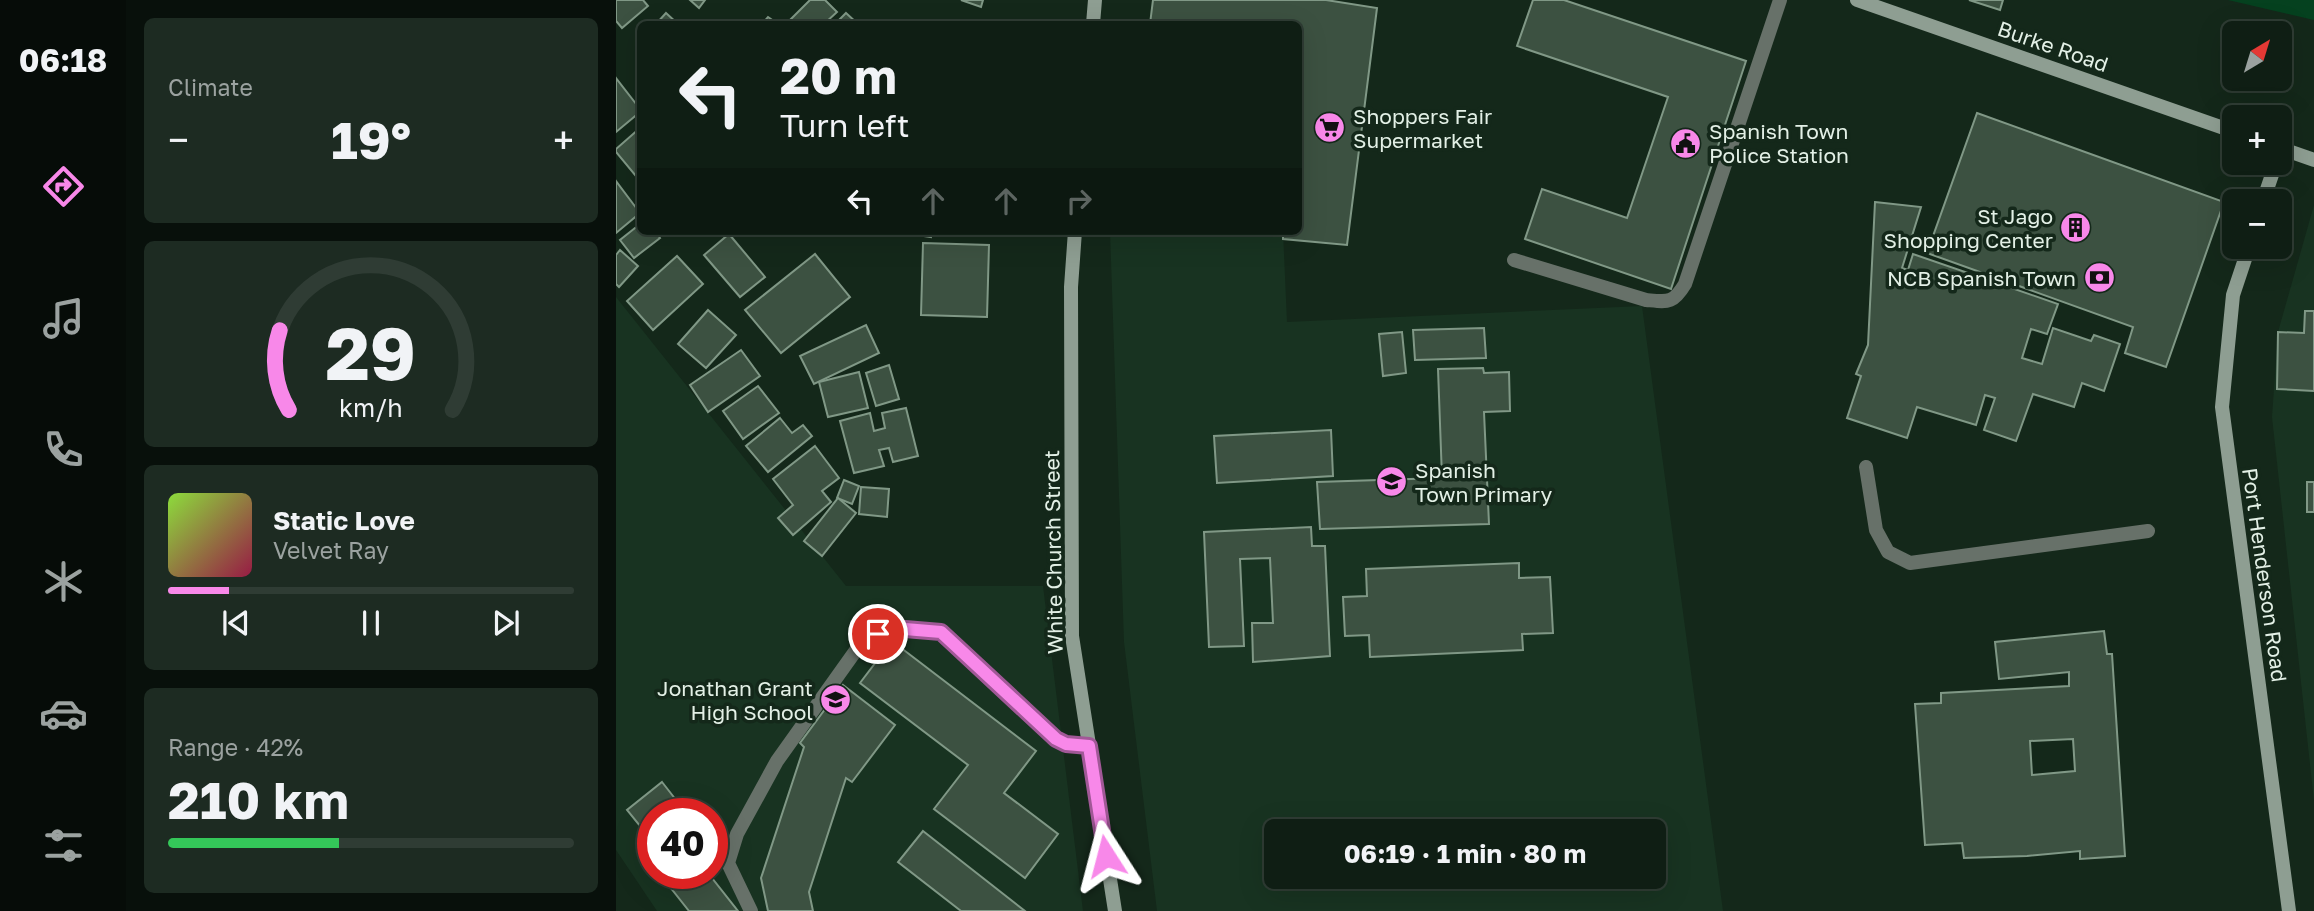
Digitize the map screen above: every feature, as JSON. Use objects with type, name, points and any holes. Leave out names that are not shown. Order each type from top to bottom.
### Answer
[{"type":"street","points":[[1093,21],[1096,0]]},
{"type":"street","name":"Burke Road","points":[[1857,0],[2222,127]]},
{"type":"street","points":[[2292,152],[2314,160]]},
{"type":"street","name":"White Church Street","points":[[1075,235],[1071,287],[1072,636],[1115,911]]},
{"type":"street","name":"Port Henderson Road","points":[[2245,259],[2233,295],[2222,407],[2289,911]]},
{"type":"lane","points":[[1514,260],[1646,300],[1666,302],[1676,298],[1685,284],[1780,0]]},
{"type":"lane","points":[[1866,467],[1876,530],[1888,552],[1910,563],[2148,531]]},
{"type":"lane","points":[[751,911],[728,863],[737,834],[777,761],[864,639],[893,628],[941,632],[1056,739],[1066,744],[1089,746]]},
{"type":"shaded area","points":[[2314,205],[2314,801],[2272,417],[2278,332]]},
{"type":"shaded area","name":"Spanish Town Primary","points":[[1110,235],[1283,235],[1287,322],[1642,306],[1723,911],[1157,911],[1124,642]]},
{"type":"shaded area","name":"Jonathan Grant High School","points":[[616,297],[846,586],[1043,586],[1083,911],[657,911],[642,889],[728,889],[728,798],[637,798],[637,881],[616,850]]},
{"type":"green space","points":[[2228,0],[2314,0],[2314,20]]},
{"type":"building","points":[[616,0],[643,0],[648,6],[622,28],[616,21]]},
{"type":"building","points":[[690,0],[705,0],[699,8]]},
{"type":"building","points":[[810,0],[825,0],[837,12],[827,21],[789,21]]},
{"type":"building","points":[[961,0],[983,0],[981,7]]},
{"type":"building","name":"Shoppers Fair Supermarket","points":[[1153,0],[1326,0],[1377,8],[1347,245],[1283,239],[1283,235],[1302,235],[1302,21],[1150,21]]},
{"type":"building","name":"Spanish Town Police Station","points":[[1533,0],[1564,0],[1746,61],[1671,289],[1525,239],[1542,189],[1627,218],[1668,97],[1517,46]]},
{"type":"building","points":[[1969,0],[2003,0],[2000,10]]},
{"type":"building","points":[[666,13],[675,21],[659,21]]},
{"type":"building","points":[[846,13],[855,21],[838,21]]},
{"type":"building","points":[[616,78],[637,105],[637,114],[616,132]]},
{"type":"building","name":"St Jago Shopping Center","points":[[1977,113],[2222,201],[2166,367],[2125,353],[2133,327],[1927,253]]},
{"type":"building","points":[[637,131],[637,177],[616,152],[616,149]]},
{"type":"building","points":[[616,181],[637,209],[637,216],[616,233]]},
{"type":"building","name":"St Jago Shopping Center","points":[[1875,202],[1921,207],[1902,268],[1908,270],[1913,254],[2058,304],[2047,334],[2031,329],[2022,358],[2042,364],[2053,328],[2091,341],[2094,335],[2120,344],[2104,391],[2082,383],[2074,407],[2033,394],[2016,441],[1984,430],[1995,398],[1985,395],[1976,425],[1917,407],[1907,438],[1847,418],[1861,376],[1856,374],[1868,345]]},
{"type":"building","points":[[637,226],[637,235],[658,235],[660,238],[634,258],[620,240]]},
{"type":"building","points":[[730,235],[765,277],[740,297],[704,255]]},
{"type":"building","points":[[923,243],[989,245],[987,317],[921,315]]},
{"type":"building","points":[[620,250],[638,266],[619,287],[616,284],[616,255]]},
{"type":"building","points":[[815,254],[850,297],[781,353],[745,310]]},
{"type":"building","points":[[677,256],[703,284],[653,330],[627,301]]},
{"type":"building","points":[[708,310],[736,335],[706,368],[678,344]]},
{"type":"building","points":[[2305,311],[2314,311],[2314,391],[2277,389],[2278,332],[2304,333]]},
{"type":"building","points":[[866,325],[879,353],[814,384],[800,356]]},
{"type":"building","points":[[1484,328],[1486,358],[1415,360],[1413,330]]},
{"type":"building","points":[[1402,332],[1406,373],[1383,376],[1379,334]]},
{"type":"building","points":[[741,350],[760,376],[708,412],[690,385]]},
{"type":"building","points":[[889,365],[899,399],[876,406],[866,373]]},
{"type":"building","name":"Spanish Town Primary","points":[[1483,368],[1484,373],[1509,372],[1510,411],[1484,412],[1489,524],[1320,529],[1317,482],[1442,478],[1438,369]]},
{"type":"building","points":[[859,372],[868,408],[828,417],[819,382]]},
{"type":"building","points":[[758,386],[779,413],[743,439],[723,411]]},
{"type":"building","points":[[906,408],[918,456],[893,462],[889,448],[879,450],[884,466],[854,473],[840,421],[870,413],[874,431],[885,428],[882,413]]},
{"type":"building","points":[[780,418],[792,433],[803,425],[812,436],[768,472],[746,446]]},
{"type":"building","points":[[1331,430],[1333,476],[1217,483],[1214,436]]},
{"type":"building","points":[[815,446],[839,478],[822,491],[831,502],[793,535],[778,518],[793,505],[773,479]]},
{"type":"building","points":[[844,480],[859,486],[852,504],[837,498]]},
{"type":"building","points":[[2307,482],[2314,482],[2314,512],[2307,512]]},
{"type":"building","points":[[861,487],[889,489],[887,517],[859,514]]},
{"type":"building","points":[[838,498],[856,513],[822,556],[804,541]]},
{"type":"building","points":[[1311,527],[1312,546],[1325,546],[1330,656],[1253,662],[1252,623],[1273,623],[1270,558],[1240,559],[1244,646],[1209,647],[1204,532]]},
{"type":"building","name":"Spanish Town Primary","points":[[1519,563],[1519,578],[1550,577],[1553,633],[1522,634],[1523,650],[1370,657],[1369,635],[1345,636],[1343,597],[1367,596],[1366,569]]},
{"type":"building","points":[[2104,631],[2107,654],[2112,654],[2125,856],[2080,859],[2080,851],[1964,858],[1962,843],[1925,845],[1915,704],[1941,703],[1941,693],[2069,686],[2069,672],[1999,679],[1995,642]],"holes":[[[2073,739],[2075,771],[2032,775],[2030,741]]]},
{"type":"building","points":[[892,641],[1036,751],[1004,793],[1058,834],[1025,878],[934,809],[968,765],[860,683]]},
{"type":"building","points":[[843,685],[895,725],[852,782],[846,778],[809,892],[813,911],[768,911],[761,878],[804,747],[800,743]]},
{"type":"building","points":[[662,782],[674,798],[642,798]]},
{"type":"building","points":[[637,802],[637,822],[627,810]]},
{"type":"building","points":[[923,831],[1025,911],[961,911],[898,862]]},
{"type":"building","points":[[672,889],[721,889],[738,911],[689,911]]},
{"type":"place","name":"Shoppers Fair Supermarket","points":[[1330,128]]},
{"type":"place","name":"Spanish Town Police Station","points":[[1686,143]]},
{"type":"place","name":"St Jago Shopping Center","points":[[2076,228]]},
{"type":"place","name":"NCB Spanish Town","points":[[2099,278]]},
{"type":"place","name":"Spanish Town Primary","points":[[1392,482]]},
{"type":"place","name":"Jonathan Grant High School","points":[[836,700]]},
{"type":"route","points":[[878,634],[893,628],[941,632],[1056,739],[1066,744],[1089,746],[1106,856]]}]
